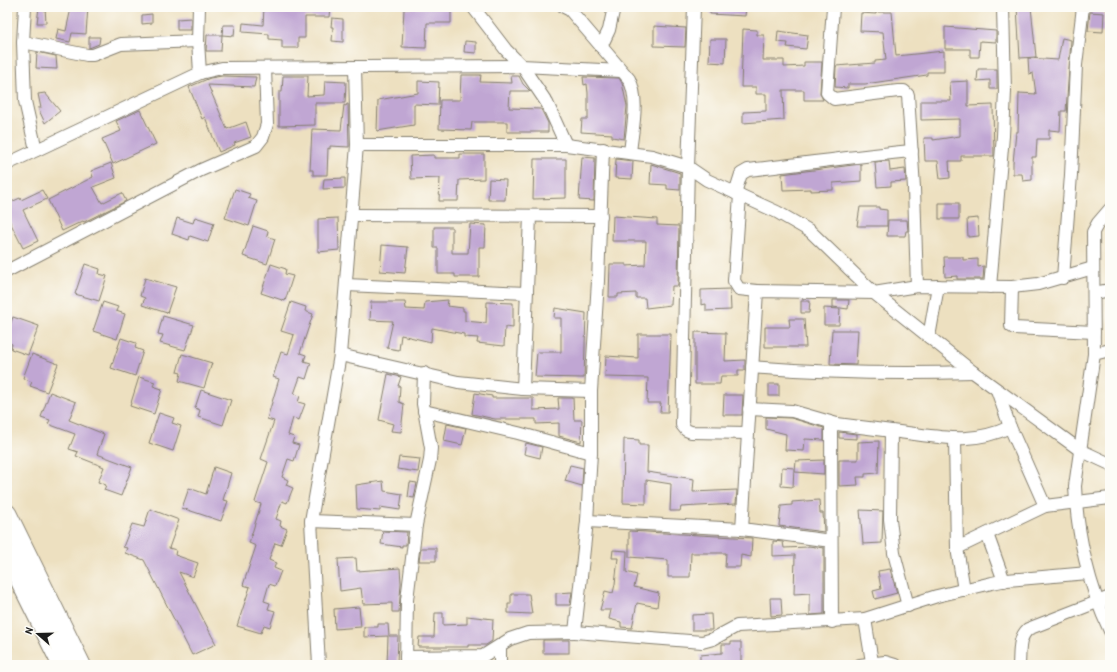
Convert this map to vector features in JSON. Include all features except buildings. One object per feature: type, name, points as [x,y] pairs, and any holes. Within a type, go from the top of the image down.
[{"type":"highway","points":[[7,514],[81,665]]},
{"type":"highway","points":[[7,554],[62,665]]},
{"type":"street","points":[[25,7],[23,42],[25,100],[36,150]]},
{"type":"street","points":[[199,7],[198,41],[200,73]]},
{"type":"street","points":[[474,7],[506,50],[522,66],[547,103],[566,145]]},
{"type":"street","points":[[564,7],[570,10],[629,79],[633,87],[635,101],[630,153]]},
{"type":"street","points":[[601,47],[609,30],[614,7]]},
{"type":"street","points":[[694,7],[688,167],[682,425],[686,430],[691,432],[748,433]]},
{"type":"street","points":[[833,7],[827,94],[829,97],[834,99],[898,91],[908,95],[912,151],[917,286]]},
{"type":"street","points":[[990,287],[1003,136],[1005,91],[1003,7]]},
{"type":"street","points":[[1063,278],[1071,175],[1076,65],[1083,7]]},
{"type":"street","points":[[23,42],[88,55],[121,44],[198,41]]},
{"type":"street","points":[[7,164],[200,73],[222,68],[522,66],[622,71]]},
{"type":"street","points":[[319,665],[311,521],[340,355],[357,145],[356,67]]},
{"type":"street","points":[[7,271],[201,170],[256,146],[263,137],[267,124],[265,68]]},
{"type":"street","points":[[357,145],[566,145],[652,156],[688,167],[707,180],[777,212],[810,231],[874,293],[973,372],[1080,450],[1110,464]]},
{"type":"street","points":[[575,632],[591,453],[591,392],[601,216],[603,149]]},
{"type":"street","points":[[912,151],[848,157],[819,163],[748,170],[741,174],[737,194],[734,281],[739,289],[757,291],[874,293],[917,286],[1012,287],[1038,284],[1063,278],[1093,268]]},
{"type":"street","points":[[1109,213],[1098,223],[1093,232],[1094,354],[1075,486],[1076,502],[1088,573],[1097,601],[1110,632]]},
{"type":"street","points":[[352,215],[601,216]]},
{"type":"street","points":[[523,388],[530,216]]},
{"type":"street","points":[[346,285],[526,293]]},
{"type":"street","points":[[929,337],[938,286]]},
{"type":"street","points":[[1012,287],[1011,326],[1014,328],[1094,332]]},
{"type":"street","points":[[1094,293],[1110,290]]},
{"type":"street","points":[[742,529],[757,291]]},
{"type":"street","points":[[1094,354],[1110,350]]},
{"type":"street","points":[[340,355],[458,382],[591,392]]},
{"type":"street","points":[[752,367],[813,372],[853,373],[973,372]]},
{"type":"street","points":[[424,373],[424,411],[431,448],[430,460],[416,525],[407,600],[406,661],[483,656],[510,639],[528,632],[575,632],[702,642],[713,639],[737,626],[832,622],[864,619],[937,596],[1004,581],[1088,573]]},
{"type":"street","points":[[997,390],[1010,427],[1044,506]]},
{"type":"street","points":[[749,409],[792,411],[837,424],[955,440],[980,438],[1010,427]]},
{"type":"street","points":[[424,411],[518,433],[591,453]]},
{"type":"street","points":[[832,622],[830,430],[831,426],[837,424]]},
{"type":"street","points":[[891,431],[890,519],[894,553],[908,606]]},
{"type":"street","points":[[955,440],[958,548],[964,590]]},
{"type":"street","points":[[958,548],[1044,506],[1110,498]]},
{"type":"street","points":[[311,521],[416,525]]},
{"type":"street","points":[[586,521],[742,529],[831,541]]},
{"type":"street","points":[[987,534],[1004,581]]},
{"type":"street","points":[[1019,665],[1021,641],[1023,634],[1028,629],[1110,597]]},
{"type":"street","points":[[864,619],[872,662]]},
{"type":"street","points":[[500,646],[500,665]]},
{"type":"street","points":[[860,665],[872,662],[886,662],[895,665]]}]
